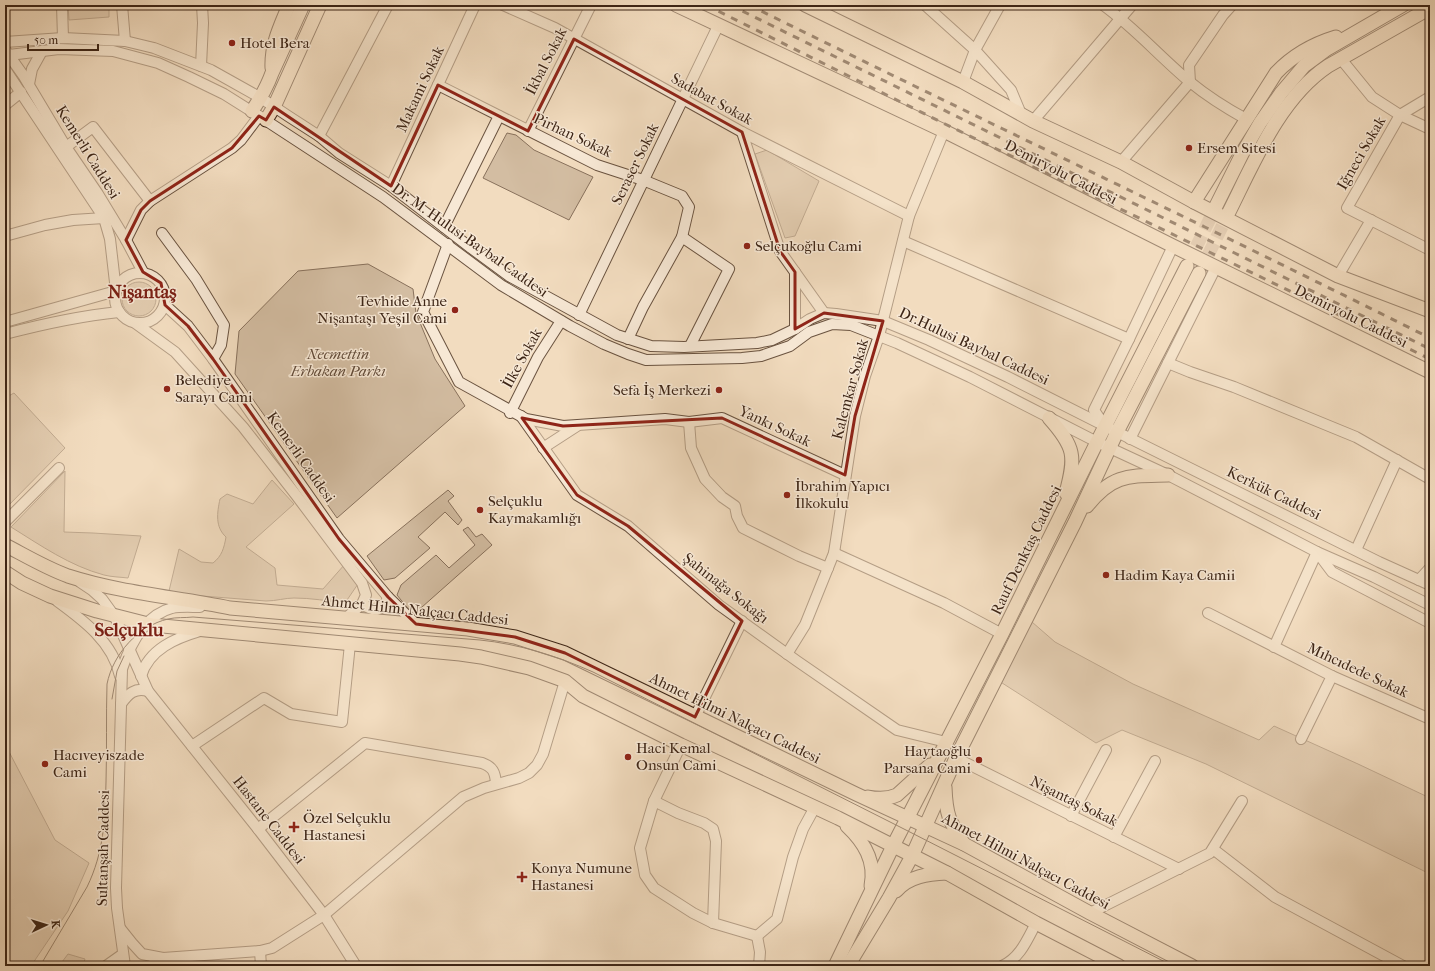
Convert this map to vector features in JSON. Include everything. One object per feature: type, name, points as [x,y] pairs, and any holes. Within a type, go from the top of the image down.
[{"type":"main road","points":[[272,73],[272,55],[275,39],[289,5]]},
{"type":"main road","points":[[259,116],[261,98],[269,84],[272,73],[303,5]]},
{"type":"main road","points":[[259,116],[274,107],[320,5]]},
{"type":"main road","points":[[285,83],[296,74],[330,5]]},
{"type":"main road","name":"Demiryolu Caddesi","points":[[676,5],[944,131],[1173,246],[1430,372]]},
{"type":"main road","name":"Demiryolu Caddesi","points":[[805,5],[963,82],[1033,121],[1121,162],[1194,202],[1338,276],[1430,311]]},
{"type":"main road","points":[[1216,206],[1251,139],[1281,93],[1304,66],[1313,58],[1403,5]]},
{"type":"main road","points":[[1228,212],[1267,139],[1296,96],[1306,84],[1317,74],[1340,59],[1430,8]]},
{"type":"main road","points":[[1194,202],[1276,73],[1290,60],[1308,48],[1357,31]]},
{"type":"main road","name":"Rauf Denktaş Caddesi","points":[[835,966],[892,846],[908,818],[937,758],[1002,634],[1096,442],[1186,266]]},
{"type":"main road","name":"Rauf Denktaş Caddesi","points":[[889,898],[912,856],[956,758],[1075,522],[1109,448],[1199,273]]},
{"type":"main road","points":[[1049,418],[1068,441],[1072,454],[1072,469],[1058,521]]},
{"type":"main road","points":[[1075,522],[1093,499],[1114,481],[1133,476],[1168,475]]},
{"type":"main road","name":"Ahmet Hilmi Nalçacı Caddesi","points":[[5,546],[46,567],[69,576],[140,594],[230,608],[468,629],[515,637],[565,653],[695,717],[925,827],[964,844],[1090,913],[1192,966]]},
{"type":"main road","points":[[5,572],[22,583],[50,596],[116,617],[162,627],[481,657],[529,668],[565,681],[583,696],[681,745],[838,818],[912,856],[947,872],[1036,923],[1119,966]]},
{"type":"main road","points":[[856,794],[875,798],[891,798],[897,795],[937,758]]},
{"type":"main road","points":[[945,783],[949,820],[964,844]]},
{"type":"main road","points":[[838,818],[860,840],[868,854],[872,872],[870,894]]},
{"type":"main road","points":[[848,966],[889,898],[902,885],[915,878],[935,873],[947,872]]},
{"type":"street","points":[[62,5],[63,38]]},
{"type":"street","points":[[122,5],[125,41]]},
{"type":"street","points":[[201,66],[203,23],[202,5]]},
{"type":"street","points":[[319,136],[388,5]]},
{"type":"street","name":"Makami Sokak","points":[[391,186],[475,5]]},
{"type":"street","name":"Sadabat Sokak","points":[[503,5],[555,28],[742,132],[909,216]]},
{"type":"street","name":"İkbal Sokak","points":[[528,131],[591,5]]},
{"type":"street","points":[[925,5],[975,50],[1011,90],[1021,114]]},
{"type":"street","points":[[963,82],[975,50],[1000,5]]},
{"type":"street","points":[[1103,5],[1122,18],[1187,86],[1246,119]]},
{"type":"street","points":[[1033,121],[1132,5]]},
{"type":"street","points":[[1121,162],[1187,86],[1189,66],[1223,15],[1232,5]]},
{"type":"street","name":"Seraser Sokak","points":[[579,316],[718,26]]},
{"type":"street","points":[[5,42],[63,38],[125,41],[154,48],[201,66],[261,98],[274,107]]},
{"type":"street","points":[[7,52],[74,48],[113,51],[158,63],[224,94],[259,116],[241,140],[232,148],[150,201],[141,210],[126,240]]},
{"type":"street","points":[[28,84],[32,69],[42,51]]},
{"type":"street","name":"Kemerli Caddesi","points":[[7,52],[66,147],[98,194],[126,240],[143,272]]},
{"type":"street","points":[[1340,59],[1372,97],[1400,115],[1430,129]]},
{"type":"street","name":"Kemerli Caddesi","points":[[5,69],[104,218],[110,239],[116,291]]},
{"type":"street","name":"Pirhan Sokak","points":[[438,85],[597,165],[643,180],[682,196],[689,207],[682,237],[643,307],[628,339]]},
{"type":"street","points":[[5,105],[21,92]]},
{"type":"street","points":[[1400,115],[1430,98]]},
{"type":"street","name":"Dr. M. Hulusi Baybal Caddesi","points":[[274,107],[319,136],[339,153],[391,186],[509,276],[617,336],[651,346],[757,343],[772,340],[824,313]]},
{"type":"street","name":"Iğneci Sokak","points":[[1400,115],[1347,208],[1430,250]]},
{"type":"street","name":"Dr. M. Hulusi Baybal Caddesi","points":[[259,116],[383,197],[501,285],[561,321],[604,344],[628,354],[646,360],[742,358],[761,356],[790,346],[809,332],[832,324],[851,325]]},
{"type":"street","points":[[444,227],[499,116]]},
{"type":"street","points":[[66,147],[93,127],[150,201]]},
{"type":"street","name":"Kalemkar Sokak","points":[[787,654],[805,625],[834,553],[855,416],[865,376],[879,336],[909,216],[944,131]]},
{"type":"street","points":[[742,132],[780,250],[824,313]]},
{"type":"street","points":[[5,236],[52,224],[104,218]]},
{"type":"street","points":[[1338,276],[1372,220]]},
{"type":"street","points":[[162,233],[196,279],[224,325],[221,345],[213,359]]},
{"type":"street","points":[[682,237],[729,269],[690,346]]},
{"type":"street","points":[[903,241],[1129,339]]},
{"type":"street","points":[[448,244],[423,312],[459,382],[510,412],[521,416]]},
{"type":"street","points":[[1105,426],[1094,410],[1173,246]]},
{"type":"street","points":[[1130,439],[1216,267]]},
{"type":"street","points":[[143,272],[156,278],[162,283],[166,297],[165,304],[162,312],[157,317],[143,323],[135,323],[129,321],[119,312],[115,298],[116,291],[123,279],[129,275],[143,272]]},
{"type":"street","points":[[795,272],[795,329]]},
{"type":"street","points":[[5,322],[116,291]]},
{"type":"street","name":"Kemerli Caddesi","points":[[165,304],[188,326],[213,359],[339,539],[388,597],[416,624]]},
{"type":"street","points":[[5,334],[39,325],[92,315],[119,312]]},
{"type":"street","name":"Dr.Hulusi Baybal Caddesi","points":[[824,313],[883,321],[1008,376],[1105,426]]},
{"type":"street","name":"İlke Sokak","points":[[510,412],[538,357],[561,321]]},
{"type":"street","name":"Kemerli Caddesi","points":[[135,323],[176,352],[243,427],[362,583],[366,595],[362,604]]},
{"type":"street","name":"Dr.Hulusi Baybal Caddesi","points":[[851,325],[970,377],[1109,448]]},
{"type":"street","points":[[1168,363],[1234,387],[1356,437],[1430,479]]},
{"type":"street","name":"Yankı Sokak","points":[[521,416],[526,419],[562,426],[665,419],[689,422],[722,418],[845,476]]},
{"type":"street","name":"Şahinağa Sokağı","points":[[521,416],[577,495],[628,526],[719,605],[897,730],[946,742]]},
{"type":"street","points":[[689,422],[691,448],[705,479],[722,497],[735,506],[742,528],[799,556],[828,568]]},
{"type":"street","points":[[544,448],[578,425]]},
{"type":"street","name":"Kerkük Caddesi","points":[[1105,426],[1379,562],[1430,585]]},
{"type":"street","name":"Kerkük Caddesi","points":[[1109,448],[1168,475],[1317,552],[1374,577],[1430,605]]},
{"type":"street","points":[[1356,550],[1397,460]]},
{"type":"street","points":[[5,522],[58,468]]},
{"type":"street","points":[[1274,647],[1317,552],[1332,572],[1430,622]]},
{"type":"street","points":[[834,553],[944,603],[1002,634]]},
{"type":"street","points":[[1419,580],[1430,568]]},
{"type":"street","name":"Hastane Caddesi","points":[[69,576],[92,590],[116,617],[148,691],[258,829],[324,915],[356,966]]},
{"type":"street","points":[[50,596],[79,617],[107,646],[118,667],[121,682]]},
{"type":"street","points":[[346,619],[362,604],[370,610],[379,610],[386,604],[388,597]]},
{"type":"street","points":[[121,682],[122,669],[130,648],[147,624],[159,613],[173,608],[230,608]]},
{"type":"street","name":"Mıhcıdede Sokak","points":[[1208,613],[1332,676],[1430,719]]},
{"type":"street","points":[[695,717],[742,621]]},
{"type":"street","points":[[141,676],[148,660],[161,648],[183,637],[201,631]]},
{"type":"street","points":[[192,746],[264,698],[291,714],[342,722],[350,644]]},
{"type":"street","points":[[1301,739],[1332,676]]},
{"type":"street","points":[[120,928],[142,954],[163,958],[260,951],[272,948],[324,915],[454,804],[473,792],[519,778],[529,773],[537,765],[543,754],[565,681]]},
{"type":"street","name":"Sultanşah Caddesi","points":[[121,682],[116,888],[117,908],[125,966]]},
{"type":"street","points":[[121,704],[129,693],[133,691],[143,689],[148,691]]},
{"type":"street","points":[[258,829],[365,743],[482,763],[490,766],[495,774],[496,784]]},
{"type":"street","points":[[681,745],[654,802],[640,848],[645,874],[654,888],[693,913],[713,923],[757,936]]},
{"type":"street","points":[[1071,816],[1106,750]]},
{"type":"street","name":"Nişantaş Sokak","points":[[956,758],[1179,869]]},
{"type":"street","points":[[1114,837],[1155,761]]},
{"type":"street","points":[[1090,913],[1210,853],[1242,801]]},
{"type":"street","points":[[654,802],[704,823],[713,829],[716,841],[713,923]]},
{"type":"street","points":[[757,936],[777,919],[793,856],[803,829],[814,807]]},
{"type":"street","points":[[1213,849],[1274,898],[1400,965]]},
{"type":"street","points":[[1002,966],[1019,954],[1036,923]]},
{"type":"street","points":[[757,936],[760,952],[759,966]]},
{"type":"street","points":[[260,951],[261,966]]},
{"type":"street","points":[[110,965],[123,954]]},
{"type":"street","points":[[150,966],[163,958]]},
{"type":"highlighted area","points":[[574,39],[742,132],[780,251],[795,272],[795,329],[824,313],[883,321],[855,416],[845,475],[722,418],[563,426],[522,418],[577,495],[628,526],[742,621],[695,717],[565,653],[515,637],[416,624],[388,597],[339,539],[213,359],[188,326],[165,305],[161,283],[143,272],[126,240],[141,210],[150,201],[232,148],[259,116],[266,120],[274,107],[391,186],[438,85],[528,131]]},
{"type":"green space","points":[[68,5],[109,5],[109,17],[69,20]]},
{"type":"green space","points":[[507,133],[516,135],[534,150],[593,177],[569,220],[483,178]]},
{"type":"green space","points":[[767,150],[819,181],[795,236],[785,238],[755,154]]},
{"type":"green space","name":"Necmettin Erbakan Parkı","points":[[368,264],[413,289],[416,313],[435,359],[465,406],[337,518],[235,374],[239,331],[298,271]]},
{"type":"green space","points":[[139,282],[151,287],[156,299],[151,311],[139,316],[127,311],[122,299],[127,287]]},
{"type":"green space","points":[[14,393],[65,448],[5,509],[5,398]]},
{"type":"green space","points":[[65,471],[64,532],[141,536],[128,578],[104,575],[67,561],[11,527]]},
{"type":"green space","points":[[272,480],[294,504],[246,547],[275,568],[277,585],[323,589],[345,564],[360,581],[345,603],[300,598],[266,601],[177,594],[169,591],[179,549],[201,562],[213,563],[221,555],[226,537],[222,533],[218,524],[220,499],[227,494],[253,504]]},
{"type":"green space","points":[[448,490],[454,496],[448,501],[462,520],[458,525],[445,512],[418,537],[430,548],[395,578],[384,580],[367,556]]},
{"type":"green space","points":[[468,527],[476,537],[482,534],[492,545],[413,615],[397,595],[401,585],[436,555],[449,568],[475,545],[463,530]]},
{"type":"green space","points":[[1032,622],[1055,642],[1133,684],[1259,740],[1274,726],[1430,798],[1430,874],[1206,764],[1122,730],[1096,743],[999,681]]},
{"type":"green space","points":[[5,744],[55,840],[89,863],[68,911],[31,966],[5,966]]},
{"type":"green space","points":[[68,954],[85,959],[83,966],[59,966]]},
{"type":"tunnel","points":[[1188,264],[1216,206]]},
{"type":"tunnel","points":[[1200,272],[1229,212]]},
{"type":"tram line","points":[[40,966],[87,887],[97,861],[105,810],[107,684],[110,673],[115,662],[128,643],[147,628],[168,619],[193,617],[480,640],[509,644],[566,661],[593,672],[1173,966]]},
{"type":"tram line","points":[[112,699],[117,671],[124,656]]},
{"type":"railway","points":[[706,5],[945,124],[1430,359]]},
{"type":"railway","points":[[730,5],[1430,349]]},
{"type":"railway","points":[[749,5],[1430,338]]},
{"type":"place","name":"Hotel Bera","points":[[232,43]]},
{"type":"place","name":"Ersem Sitesi","points":[[1189,148]]},
{"type":"place","name":"Selçukoğlu Cami","points":[[747,246]]},
{"type":"place","name":"Tevhide Anne Nişantaşı Yeşil Cami","points":[[455,310]]},
{"type":"place","name":"Belediye Sarayı Cami","points":[[167,389]]},
{"type":"place","name":"Sefa İş Merkezi","points":[[719,390]]},
{"type":"place","name":"İbrahim Yapıcı İlkokulu","points":[[787,495]]},
{"type":"place","name":"Selçuklu Kaymakamlığı","points":[[480,510]]},
{"type":"place","name":"Hadim Kaya Camii","points":[[1106,575]]},
{"type":"place","name":"Haci Kemal Onsun Cami","points":[[628,757]]},
{"type":"place","name":"Haytaoğlu Parsana Cami","points":[[979,760]]},
{"type":"place","name":"Hacıveyiszade Cami","points":[[45,764]]},
{"type":"place","name":"Özel Selçuklu Hastanesi","points":[[294,827]]},
{"type":"place","name":"Konya Numune Hastanesi","points":[[522,877]]},
{"type":"district","name":"Nişantaş","points":[[142,292]]},
{"type":"district","name":"Selçuklu","points":[[129,630]]}]
